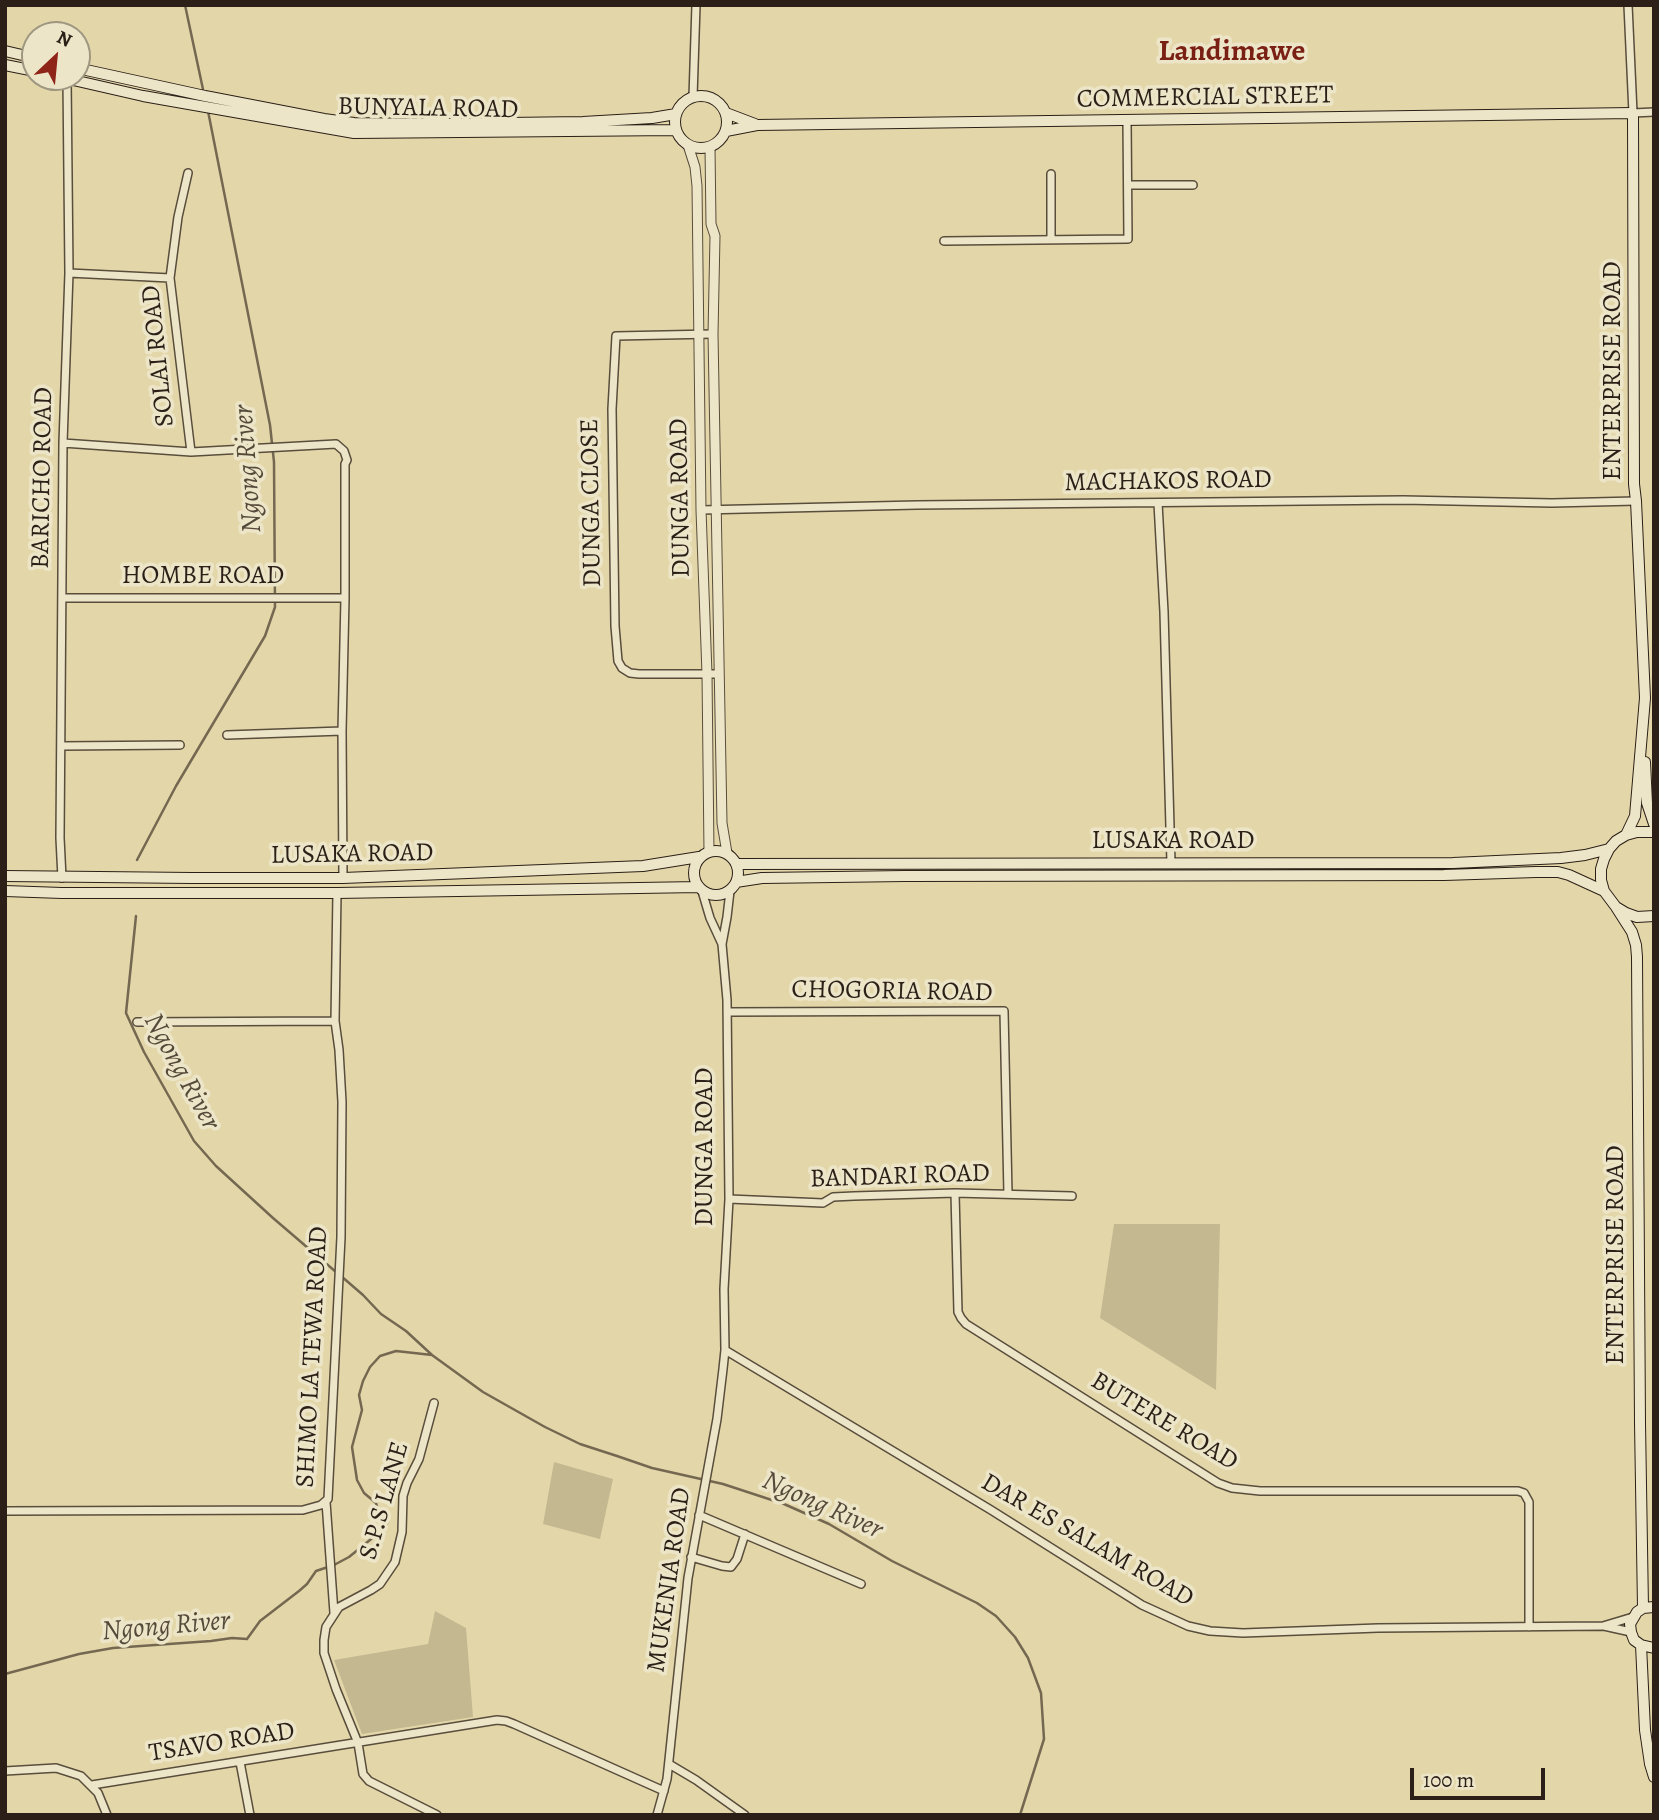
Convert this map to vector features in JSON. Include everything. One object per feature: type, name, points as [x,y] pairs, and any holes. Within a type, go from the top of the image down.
[{"type":"main road","name":"BUNYALA ROAD","points":[[91,71],[205,96],[324,119],[354,122],[583,122],[676,114]]},
{"type":"main road","name":"BUNYALA ROAD","points":[[91,84],[354,133],[676,130]]},
{"type":"main road","points":[[693,97],[713,98],[721,104],[726,113],[728,122],[723,138],[710,147],[699,149],[688,145],[680,139],[676,130],[674,122],[679,107],[693,97]]},
{"type":"main road","name":"COMMERCIAL STREET","points":[[726,113],[757,125]]},
{"type":"main road","name":"COMMERCIAL STREET","points":[[726,131],[757,125],[1633,113]]},
{"type":"main road","name":"ENTERPRISE ROAD","points":[[1626,835],[1635,816],[1646,698],[1634,484],[1633,113]]},
{"type":"main road","name":"ENTERPRISE ROAD","points":[[1642,737],[1647,803],[1654,824]]},
{"type":"main road","points":[[1604,891],[1601,869],[1609,849],[1626,835],[1654,832]]},
{"type":"main road","name":"LUSAKA ROAD","points":[[736,864],[1453,863],[1561,858],[1609,849]]},
{"type":"main road","points":[[719,851],[727,853],[738,871],[733,886],[716,895],[700,889],[693,871],[704,855],[719,851]]},
{"type":"main road","name":"LUSAKA ROAD","points":[[5,876],[343,877],[643,866],[704,855]]},
{"type":"main road","name":"LUSAKA ROAD","points":[[733,886],[762,878],[1558,872],[1579,878],[1604,891]]},
{"type":"main road","name":"LUSAKA ROAD","points":[[5,891],[337,893],[638,887],[700,889]]},
{"type":"main road","name":"ENTERPRISE ROAD","points":[[1604,891],[1632,932],[1637,957],[1639,1412],[1648,1608]]},
{"type":"main road","points":[[1616,907],[1637,917],[1654,916]]},
{"type":"main road","points":[[1648,1608],[1633,1617],[1631,1632],[1634,1640],[1641,1645],[1654,1648]]},
{"type":"main road","points":[[1641,1645],[1645,1730],[1654,1777]]},
{"type":"street","points":[[693,97],[696,5]]},
{"type":"street","name":"ENTERPRISE ROAD","points":[[1628,5],[1633,113]]},
{"type":"street","name":"BARICHO ROAD","points":[[62,878],[63,443],[69,273],[63,91]]},
{"type":"street","name":"COMMERCIAL STREET","points":[[1633,113],[1654,112]]},
{"type":"street","points":[[944,241],[1128,239],[1127,120]]},
{"type":"street","name":"DUNGA ROAD","points":[[688,145],[695,167],[697,186],[701,510],[707,674],[704,855]]},
{"type":"street","name":"DUNGA ROAD","points":[[710,147],[711,224],[715,236],[713,334],[718,674],[722,823],[727,853]]},
{"type":"street","name":"SOLAI ROAD","points":[[188,173],[178,217],[170,278],[191,452]]},
{"type":"street","points":[[1051,174],[1051,240]]},
{"type":"street","points":[[1128,185],[1193,185]]},
{"type":"street","points":[[69,273],[170,278]]},
{"type":"street","name":"DUNGA CLOSE","points":[[713,334],[616,336],[612,409],[614,626],[618,661],[629,673],[718,674]]},
{"type":"street","points":[[63,443],[191,452],[336,444],[344,451],[347,460],[342,731],[343,877]]},
{"type":"street","name":"MACHAKOS ROAD","points":[[701,510],[1403,500],[1552,503],[1636,501]]},
{"type":"street","points":[[1158,503],[1171,863]]},
{"type":"street","name":"HOMBE ROAD","points":[[62,598],[345,598]]},
{"type":"street","points":[[227,735],[342,731]]},
{"type":"street","points":[[61,746],[180,746]]},
{"type":"street","name":"DUNGA ROAD","points":[[724,1350],[729,1199],[727,1012],[722,944],[733,886]]},
{"type":"street","name":"DUNGA ROAD","points":[[700,889],[722,944]]},
{"type":"street","name":"SHIMO LA TEWA ROAD","points":[[5,1511],[303,1510],[326,1502],[330,1496],[341,1237],[342,1102],[335,1021],[337,893]]},
{"type":"street","name":"CHOGORIA ROAD","points":[[727,1012],[1004,1011],[1008,1194]]},
{"type":"street","points":[[137,1022],[335,1021]]},
{"type":"street","name":"BANDARI ROAD","points":[[729,1199],[822,1203],[833,1197],[955,1194],[1072,1196]]},
{"type":"street","name":"BUTERE ROAD","points":[[955,1194],[958,1312],[966,1324],[1218,1483],[1231,1488],[1260,1491],[1524,1493],[1529,1502],[1529,1627]]},
{"type":"street","name":"DAR ES SALAM ROAD","points":[[724,1350],[991,1510],[1142,1605],[1188,1626],[1210,1631],[1243,1633],[1378,1628],[1604,1626],[1633,1617]]},
{"type":"street","name":"MUKENIA ROAD","points":[[657,1815],[669,1765],[691,1557],[717,1419],[724,1350]]},
{"type":"street","name":"S.P.S LANE","points":[[334,1613],[349,1600],[380,1584],[395,1562],[402,1532],[403,1496],[419,1459],[435,1403]]},
{"type":"street","points":[[326,1502],[334,1613],[326,1627],[324,1653],[358,1743],[363,1774],[369,1781],[437,1815]]},
{"type":"street","points":[[699,1515],[861,1584]]},
{"type":"street","points":[[691,1557],[731,1567],[742,1547],[745,1534]]},
{"type":"street","points":[[1604,1626],[1631,1632]]},
{"type":"street","name":"TSAVO ROAD","points":[[92,1785],[497,1720],[506,1721],[664,1791]]},
{"type":"street","points":[[240,1762],[250,1815]]},
{"type":"street","points":[[669,1765],[696,1780],[745,1815]]},
{"type":"street","points":[[5,1771],[56,1768],[82,1776],[92,1785],[107,1815]]},
{"type":"shaded area","points":[[1114,1224],[1220,1224],[1216,1390],[1100,1318]]},
{"type":"shaded area","points":[[554,1462],[613,1479],[600,1539],[543,1524]]},
{"type":"shaded area","points":[[435,1611],[466,1628],[473,1717],[362,1734],[334,1660],[428,1644]]},
{"type":"waterway","name":"Ngong River","points":[[185,5],[204,94]]},
{"type":"waterway","name":"Ngong River","points":[[137,860],[176,786],[265,636],[275,607],[274,462],[270,425],[208,111]]},
{"type":"waterway","name":"Ngong River","points":[[136,916],[126,1013],[144,1052],[194,1141],[216,1166],[336,1272]]},
{"type":"waterway","name":"Ngong River","points":[[341,1276],[381,1314],[406,1331],[432,1355],[483,1392],[545,1427],[580,1444],[652,1468],[723,1484],[784,1504],[829,1524],[892,1561],[977,1603],[996,1616],[1015,1637],[1028,1658],[1041,1693],[1044,1739],[1020,1815]]},
{"type":"waterway","name":"Ngong River","points":[[5,1674],[79,1654],[113,1648],[247,1639],[260,1621],[307,1584],[316,1571],[349,1557],[388,1522],[357,1480],[352,1447],[362,1410],[359,1395],[370,1367],[380,1356],[396,1351],[432,1355]]},
{"type":"district","name":"Landimawe","points":[[1232,53]]}]
